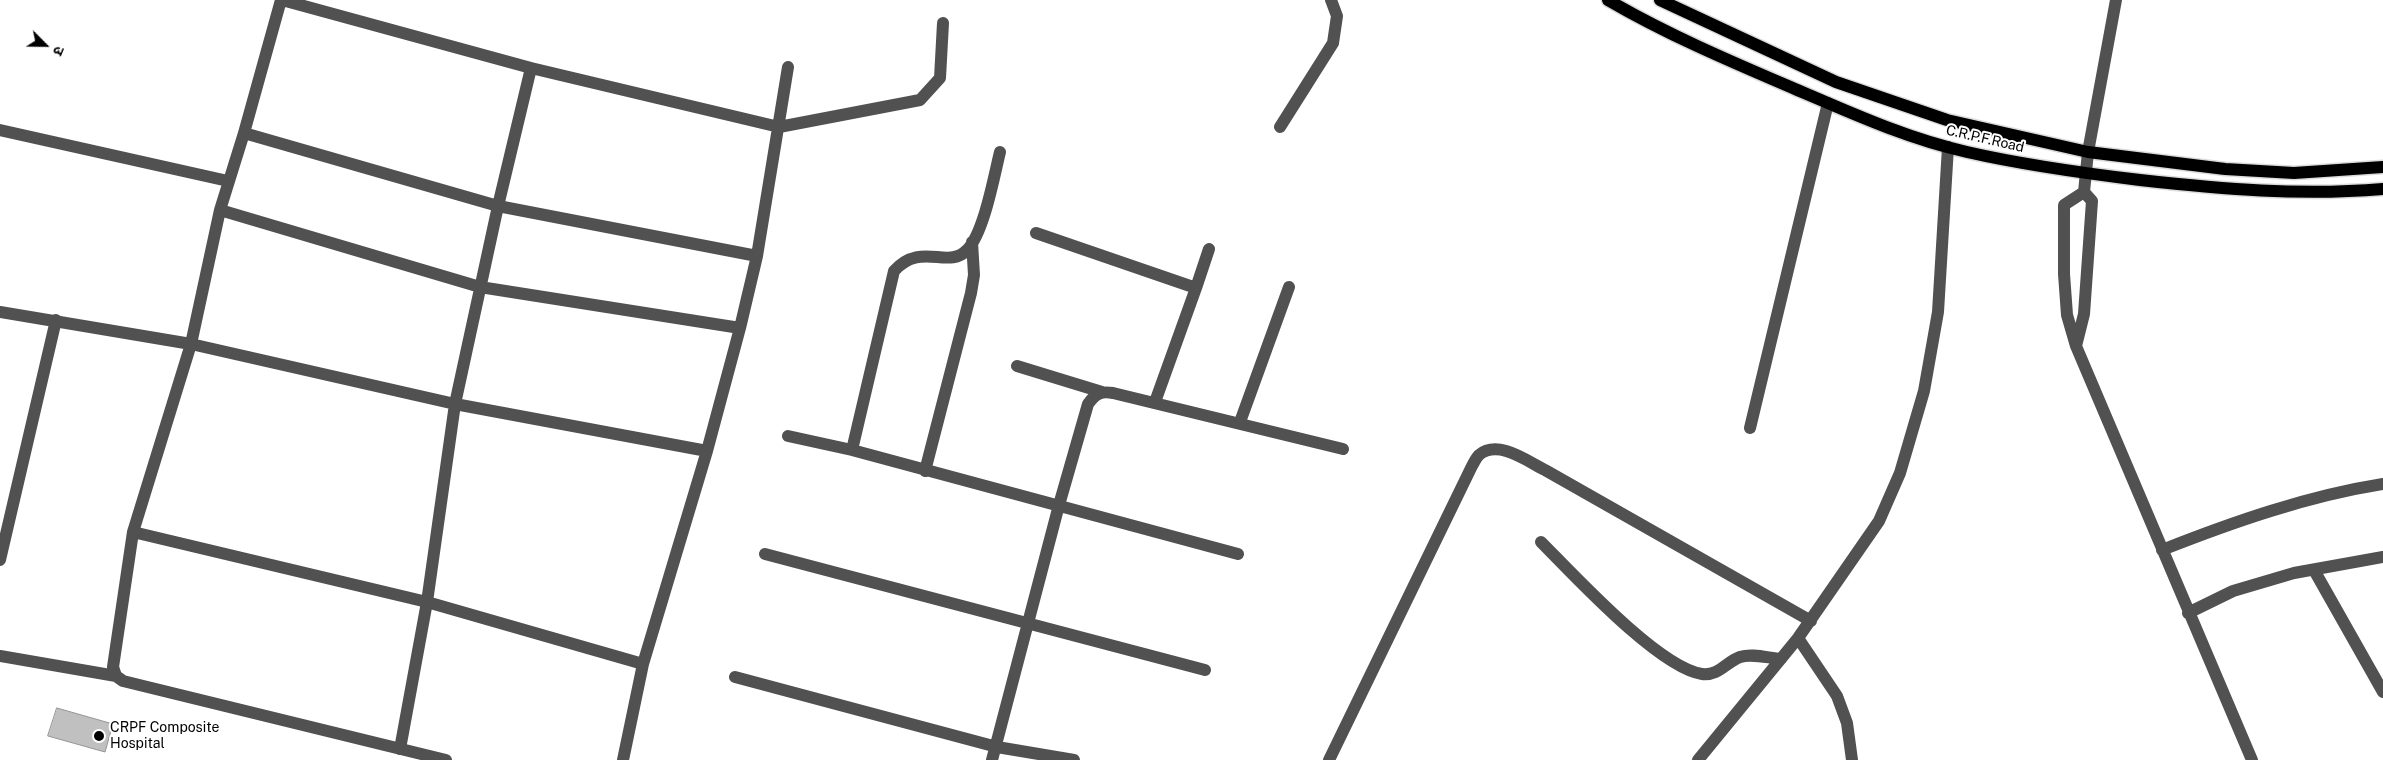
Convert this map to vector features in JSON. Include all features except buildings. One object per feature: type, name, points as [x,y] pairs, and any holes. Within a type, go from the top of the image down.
[{"type":"main road","name":"C.R.P.F.Road","points":[[1608,0],[1700,48],[1828,104],[1890,128],[1948,147],[2056,170],[2261,192],[2338,193],[2383,189]]},
{"type":"main road","name":"C.R.P.F.Road","points":[[1660,0],[1836,82],[1947,120],[2088,152],[2225,169],[2294,173],[2383,167]]},
{"type":"street","points":[[116,676],[113,667],[114,655],[133,532],[191,344],[220,210],[244,133],[281,0],[531,68],[778,126],[920,100],[940,78],[942,23]]},
{"type":"street","points":[[1280,126],[1333,42],[1337,16],[1331,0]]},
{"type":"street","points":[[2076,346],[2084,314],[2092,201],[2084,192],[2088,152],[2116,0]]},
{"type":"street","points":[[623,760],[643,664],[707,451],[740,328],[757,256],[788,67]]},
{"type":"street","points":[[400,749],[427,602],[456,404],[498,206],[531,68]]},
{"type":"street","points":[[1750,428],[1828,104]]},
{"type":"street","points":[[0,130],[228,181]]},
{"type":"street","points":[[244,133],[498,206],[757,256]]},
{"type":"street","points":[[1698,760],[1810,621],[1879,521],[1900,473],[1924,391],[1938,312],[1948,147]]},
{"type":"street","points":[[852,450],[894,271],[902,262],[912,256],[950,258],[960,255],[972,242],[983,216],[1000,152]]},
{"type":"street","points":[[2084,192],[2064,205],[2064,274],[2067,315],[2076,346],[2252,760]]},
{"type":"street","points":[[220,210],[480,287],[740,328]]},
{"type":"street","points":[[1036,233],[1196,288]]},
{"type":"street","points":[[926,471],[971,294],[974,275],[972,242]]},
{"type":"street","points":[[1155,402],[1209,248]]},
{"type":"street","points":[[1240,422],[1290,287]]},
{"type":"street","points":[[0,312],[191,344],[456,404],[707,451]]},
{"type":"street","points":[[0,560],[56,320]]},
{"type":"street","points":[[1017,366],[1102,392],[1155,402],[1343,448]]},
{"type":"street","points":[[992,760],[1027,623],[1088,404],[1093,397],[1102,392]]},
{"type":"street","points":[[788,436],[852,450],[1238,554]]},
{"type":"street","points":[[1329,760],[1471,468],[1479,455],[1490,450],[1499,449],[1511,453],[1545,470],[1810,621]]},
{"type":"street","points":[[2162,550],[2233,522],[2359,488],[2383,484]]},
{"type":"street","points":[[133,532],[427,602],[643,664]]},
{"type":"street","points":[[1541,542],[1617,618],[1672,660],[1689,669],[1702,674],[1712,674],[1740,657],[1753,656],[1781,659]]},
{"type":"street","points":[[765,554],[1205,670]]},
{"type":"street","points":[[2188,613],[2232,591],[2314,570],[2383,557]]},
{"type":"street","points":[[2314,570],[2383,692]]},
{"type":"street","points":[[1798,638],[1836,696],[1847,723],[1852,760]]},
{"type":"street","points":[[0,656],[116,676],[123,681],[446,760]]},
{"type":"street","points":[[735,677],[997,746],[1074,760]]},
{"type":"place","name":"CRPF Composite Hospital","points":[[99,736]]}]
